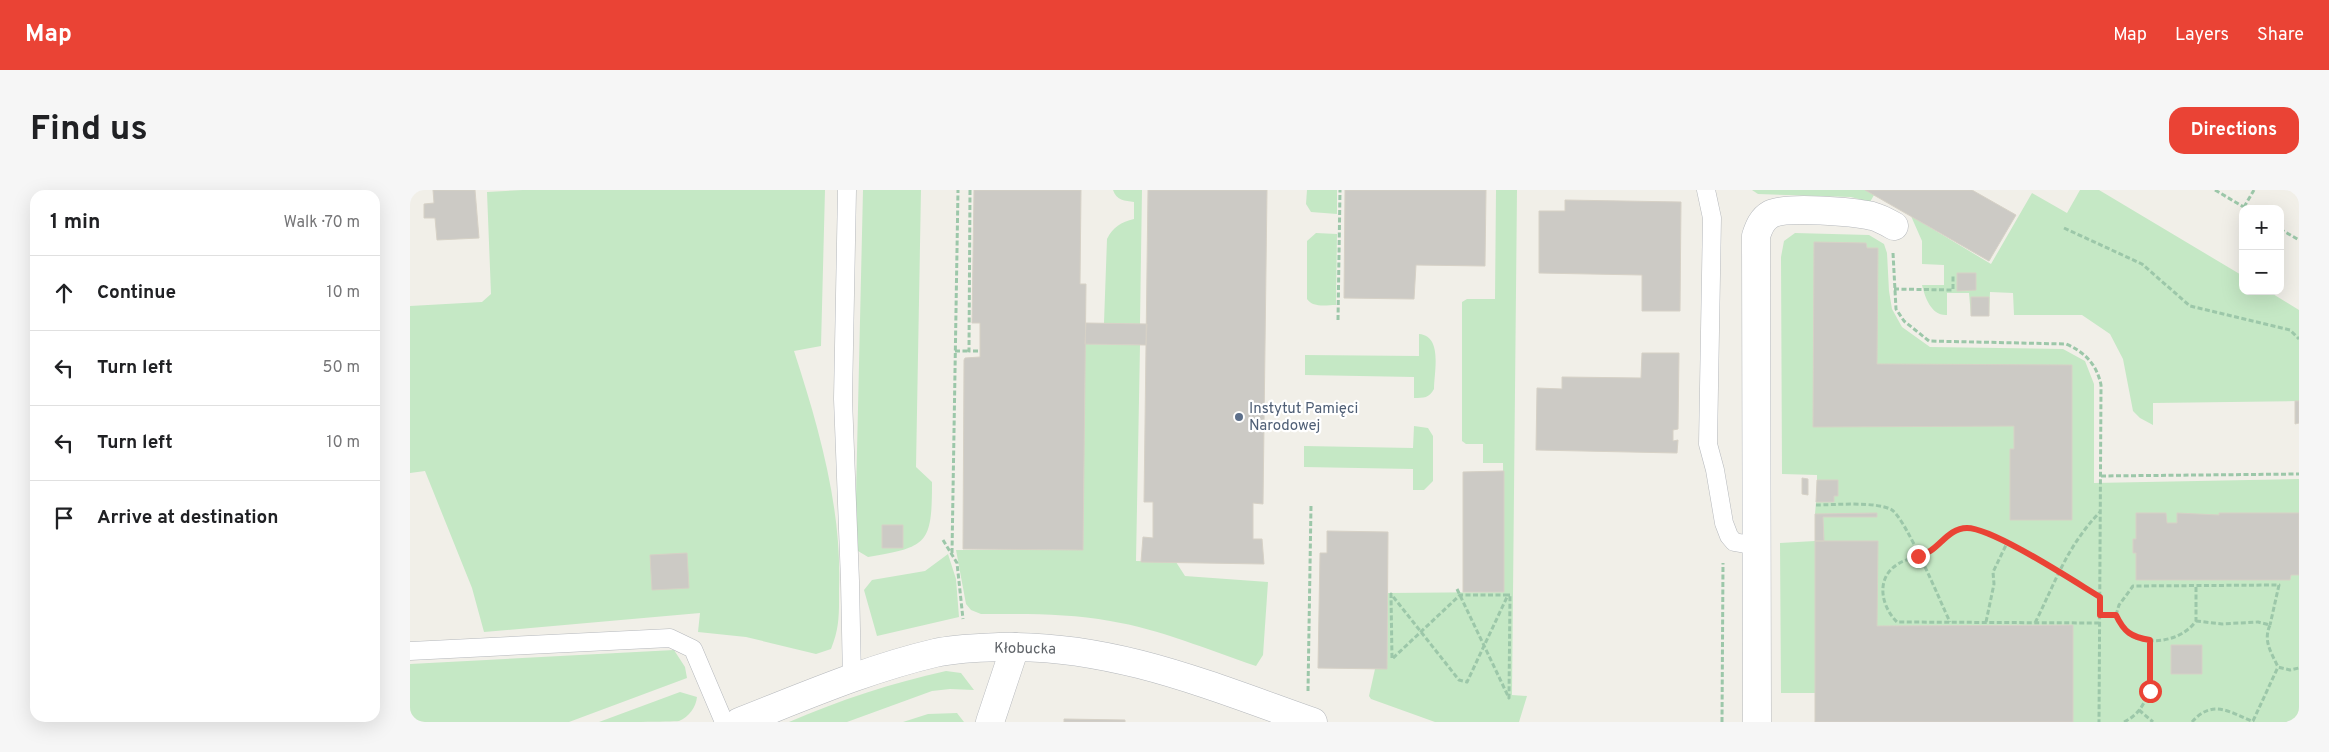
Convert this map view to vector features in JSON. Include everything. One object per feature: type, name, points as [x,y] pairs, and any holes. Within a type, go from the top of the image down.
[{"type":"street","points":[[1757,722],[1756,236],[1760,224],[1771,214],[1780,211],[1856,213],[1875,217],[1893,236]]},
{"type":"street","name":"Kłobucka","points":[[738,722],[852,679],[936,653],[969,648],[1015,647],[1066,649],[1109,656],[1173,673],[1313,722]]},
{"type":"street","points":[[990,722],[1015,647]]},
{"type":"lane","points":[[847,190],[843,399],[852,679]]},
{"type":"lane","points":[[1706,190],[1712,218],[1708,444],[1715,470],[1724,523],[1729,536],[1734,542],[1757,546]]},
{"type":"lane","points":[[410,651],[670,638],[693,649],[724,722]]},
{"type":"path","points":[[952,553],[958,190]]},
{"type":"path","points":[[969,351],[970,190]]},
{"type":"path","points":[[1338,320],[1340,190]]},
{"type":"path","points":[[2215,190],[2240,205]]},
{"type":"path","points":[[2246,205],[2254,190]]},
{"type":"path","points":[[2064,228],[2142,264],[2190,306],[2290,330],[2299,339]]},
{"type":"path","points":[[2284,231],[2299,240]]},
{"type":"path","points":[[1893,236],[1896,310],[1904,321],[1929,341],[2066,344],[2077,349],[2090,359],[2098,371],[2101,385],[2099,722]]},
{"type":"path","points":[[1894,289],[1953,290],[1955,281],[1953,274]]},
{"type":"path","points":[[955,351],[980,351]]},
{"type":"path","points":[[2101,476],[2299,474]]},
{"type":"path","points":[[1308,691],[1311,504]]},
{"type":"path","points":[[1816,505],[1879,506],[1892,510],[1904,525],[1950,622]]},
{"type":"path","points":[[2035,623],[2072,546],[2100,512]]},
{"type":"path","points":[[1722,722],[1724,523]]},
{"type":"path","points":[[2100,597],[2007,543],[1979,530],[1967,528],[1956,530],[1927,554],[1899,563],[1884,577],[1883,594],[1890,615],[1897,622],[2100,623]]},
{"type":"path","points":[[942,540],[957,563],[964,622]]},
{"type":"path","points":[[1986,622],[1994,584],[1993,572],[2007,543]]},
{"type":"path","points":[[2196,585],[2196,621]]},
{"type":"path","points":[[2270,625],[2258,622],[2222,624],[2196,621],[2180,635],[2166,640],[2150,640],[2134,637],[2121,626],[2116,615],[2119,605],[2133,586],[2279,585],[2266,643],[2278,667],[2290,670],[2299,668]]},
{"type":"path","points":[[1457,589],[1509,698],[1510,595],[1508,595]]},
{"type":"path","points":[[1508,595],[1460,595],[1421,631],[1392,659],[1391,594],[1415,623],[1421,631],[1459,680],[1467,682],[1508,595]]},
{"type":"path","points":[[2100,615],[2116,615]]},
{"type":"path","points":[[2124,722],[2132,718],[2145,703],[2150,691],[2150,640]]},
{"type":"path","points":[[2192,722],[2198,716],[2218,708],[2235,712],[2243,720],[2253,722],[2278,667]]},
{"type":"path","points":[[2139,710],[2153,722]]},
{"type":"green space","points":[[523,190],[825,190],[821,346],[794,351],[820,439],[833,498],[837,528],[839,612],[836,634],[831,649],[816,654],[746,637],[698,632],[700,613],[484,632],[472,588],[425,471],[410,473],[410,306],[482,302],[491,294],[487,192]]},
{"type":"green space","points":[[863,190],[921,190],[916,467],[932,482],[932,503],[928,530],[922,539],[915,545],[903,550],[868,557],[858,551],[855,539]]},
{"type":"green space","points":[[1113,190],[1142,190],[1140,324],[1104,323],[1107,239],[1118,226],[1134,219],[1134,202],[1119,198]]},
{"type":"green space","points":[[1307,190],[1337,190],[1337,214],[1311,212],[1306,204]]},
{"type":"green space","points":[[1496,190],[1517,190],[1512,695],[1527,696],[1519,722],[1435,722],[1371,699],[1369,696],[1375,669],[1387,669],[1388,593],[1504,592],[1503,463],[1483,463],[1483,444],[1466,444],[1462,441],[1462,302],[1467,299],[1495,299]]},
{"type":"green space","points":[[1752,190],[1865,190],[1874,195],[1870,202],[1851,197],[1758,194]]},
{"type":"green space","points":[[2080,190],[2099,190],[2239,274],[2239,295],[2275,295],[2299,310],[2299,401],[2153,403],[2153,425],[2140,418],[2133,411],[2123,359],[2110,334],[2082,315],[2014,315],[2013,293],[1990,292],[1989,316],[1989,297],[1971,297],[1971,316],[1969,293],[1947,293],[1947,315],[1937,312],[1930,305],[1922,285],[1944,285],[1944,265],[1922,264],[1922,241],[1911,216],[1991,264],[2032,193],[2067,213]]},
{"type":"green space","points":[[1316,233],[1337,234],[1336,305],[1316,305],[1307,299],[1307,241]]},
{"type":"green space","points":[[1795,233],[1869,235],[1884,244],[1887,253],[1892,309],[1902,327],[1930,347],[2063,349],[2085,361],[2094,384],[2094,483],[2299,479],[2299,722],[2073,722],[2073,625],[1877,626],[1877,542],[1824,541],[1823,517],[1877,517],[1877,513],[1815,514],[1816,502],[1834,501],[1834,496],[1838,496],[1838,480],[1817,480],[1817,475],[1782,474],[1781,257],[1784,241]]},
{"type":"green space","points":[[1419,334],[1427,336],[1431,341],[1436,356],[1434,389],[1426,397],[1414,398],[1414,377],[1305,375],[1305,355],[1419,356]]},
{"type":"green space","points":[[1085,344],[1140,345],[1136,561],[1176,562],[1185,576],[1268,582],[1263,655],[1256,666],[1166,635],[1129,625],[1094,618],[1062,615],[981,614],[971,610],[966,604],[956,550],[1083,550]]},
{"type":"green space","points":[[1414,426],[1428,428],[1433,436],[1433,481],[1424,490],[1413,490],[1413,469],[1304,467],[1304,446],[1413,448]]},
{"type":"green space","points":[[1815,541],[1815,693],[1781,693],[1780,543]]},
{"type":"green space","points":[[948,554],[956,579],[959,617],[877,636],[864,590],[872,580],[925,571]]},
{"type":"green space","points":[[674,650],[685,667],[687,678],[569,722],[410,722],[410,664]]},
{"type":"green space","points":[[946,671],[961,673],[974,690],[950,689],[932,691],[847,722],[789,722],[827,706],[866,693]]},
{"type":"green space","points":[[680,692],[697,697],[691,711],[679,721],[599,722]]},
{"type":"green space","points":[[957,713],[964,722],[903,722],[928,714]]},
{"type":"building","points":[[433,190],[475,190],[479,238],[437,240],[435,218],[424,218],[424,204],[434,203]]},
{"type":"building","points":[[974,190],[1081,190],[1080,284],[1086,284],[1083,550],[963,549],[964,360],[965,358],[980,357],[980,323],[972,323]]},
{"type":"building","points":[[1148,190],[1267,190],[1263,504],[1253,503],[1253,539],[1262,539],[1264,564],[1141,562],[1143,537],[1153,538],[1153,502],[1144,502]]},
{"type":"building","points":[[1345,190],[1486,190],[1485,266],[1416,265],[1414,299],[1344,298]]},
{"type":"building","points":[[1865,190],[1972,190],[2016,215],[1989,261]]},
{"type":"building","points":[[1565,200],[1681,202],[1680,311],[1642,311],[1642,275],[1539,273],[1539,211],[1565,211]]},
{"type":"building","points":[[1814,242],[1866,243],[1867,248],[1878,248],[1877,364],[2072,365],[2072,520],[2010,520],[2010,449],[2014,449],[2014,426],[1813,427]]},
{"type":"building","points":[[1957,273],[1976,273],[1976,290],[1957,291]]},
{"type":"building","points":[[1971,297],[1989,297],[1989,316],[1971,316]]},
{"type":"building","points":[[1086,323],[1147,324],[1146,345],[1085,344]]},
{"type":"building","points":[[1642,353],[1679,353],[1678,429],[1673,430],[1673,441],[1678,440],[1677,453],[1536,450],[1537,388],[1562,389],[1562,377],[1641,378]]},
{"type":"building","points":[[2295,401],[2299,401],[2299,423],[2295,424]]},
{"type":"building","points":[[1504,471],[1504,592],[1463,592],[1463,472]]},
{"type":"building","points":[[1802,478],[1808,479],[1808,495],[1802,494]]},
{"type":"building","points":[[1817,480],[1838,480],[1838,496],[1834,496],[1834,502],[1816,502]]},
{"type":"building","points":[[1877,513],[1877,517],[1823,517],[1824,541],[1815,541],[1815,514]]},
{"type":"building","points":[[2136,513],[2166,513],[2167,523],[2177,523],[2177,513],[2219,515],[2219,513],[2299,513],[2299,575],[2291,575],[2290,580],[2136,580],[2136,553],[2133,553],[2133,539],[2136,539]]},
{"type":"building","points":[[882,525],[903,525],[903,548],[882,548]]},
{"type":"building","points":[[1327,531],[1388,532],[1387,669],[1318,668],[1320,553],[1327,553]]},
{"type":"building","points":[[1815,541],[1878,541],[1877,626],[2073,625],[2073,722],[1815,722]]},
{"type":"building","points":[[687,553],[689,588],[652,590],[650,555]]},
{"type":"building","points":[[2171,645],[2202,645],[2202,674],[2171,674]]},
{"type":"building","points":[[1064,719],[1125,720],[1125,722],[1064,722]]},
{"type":"place","name":"Instytut Pamięci Narodowej","points":[[1239,417]]},
{"type":"route","points":[[1918,556],[1927,554],[1945,537],[1956,530],[1967,528],[1979,530],[2002,540],[2052,568],[2100,597],[2100,615],[2116,615],[2121,626],[2134,637],[2150,640],[2150,691]]}]
